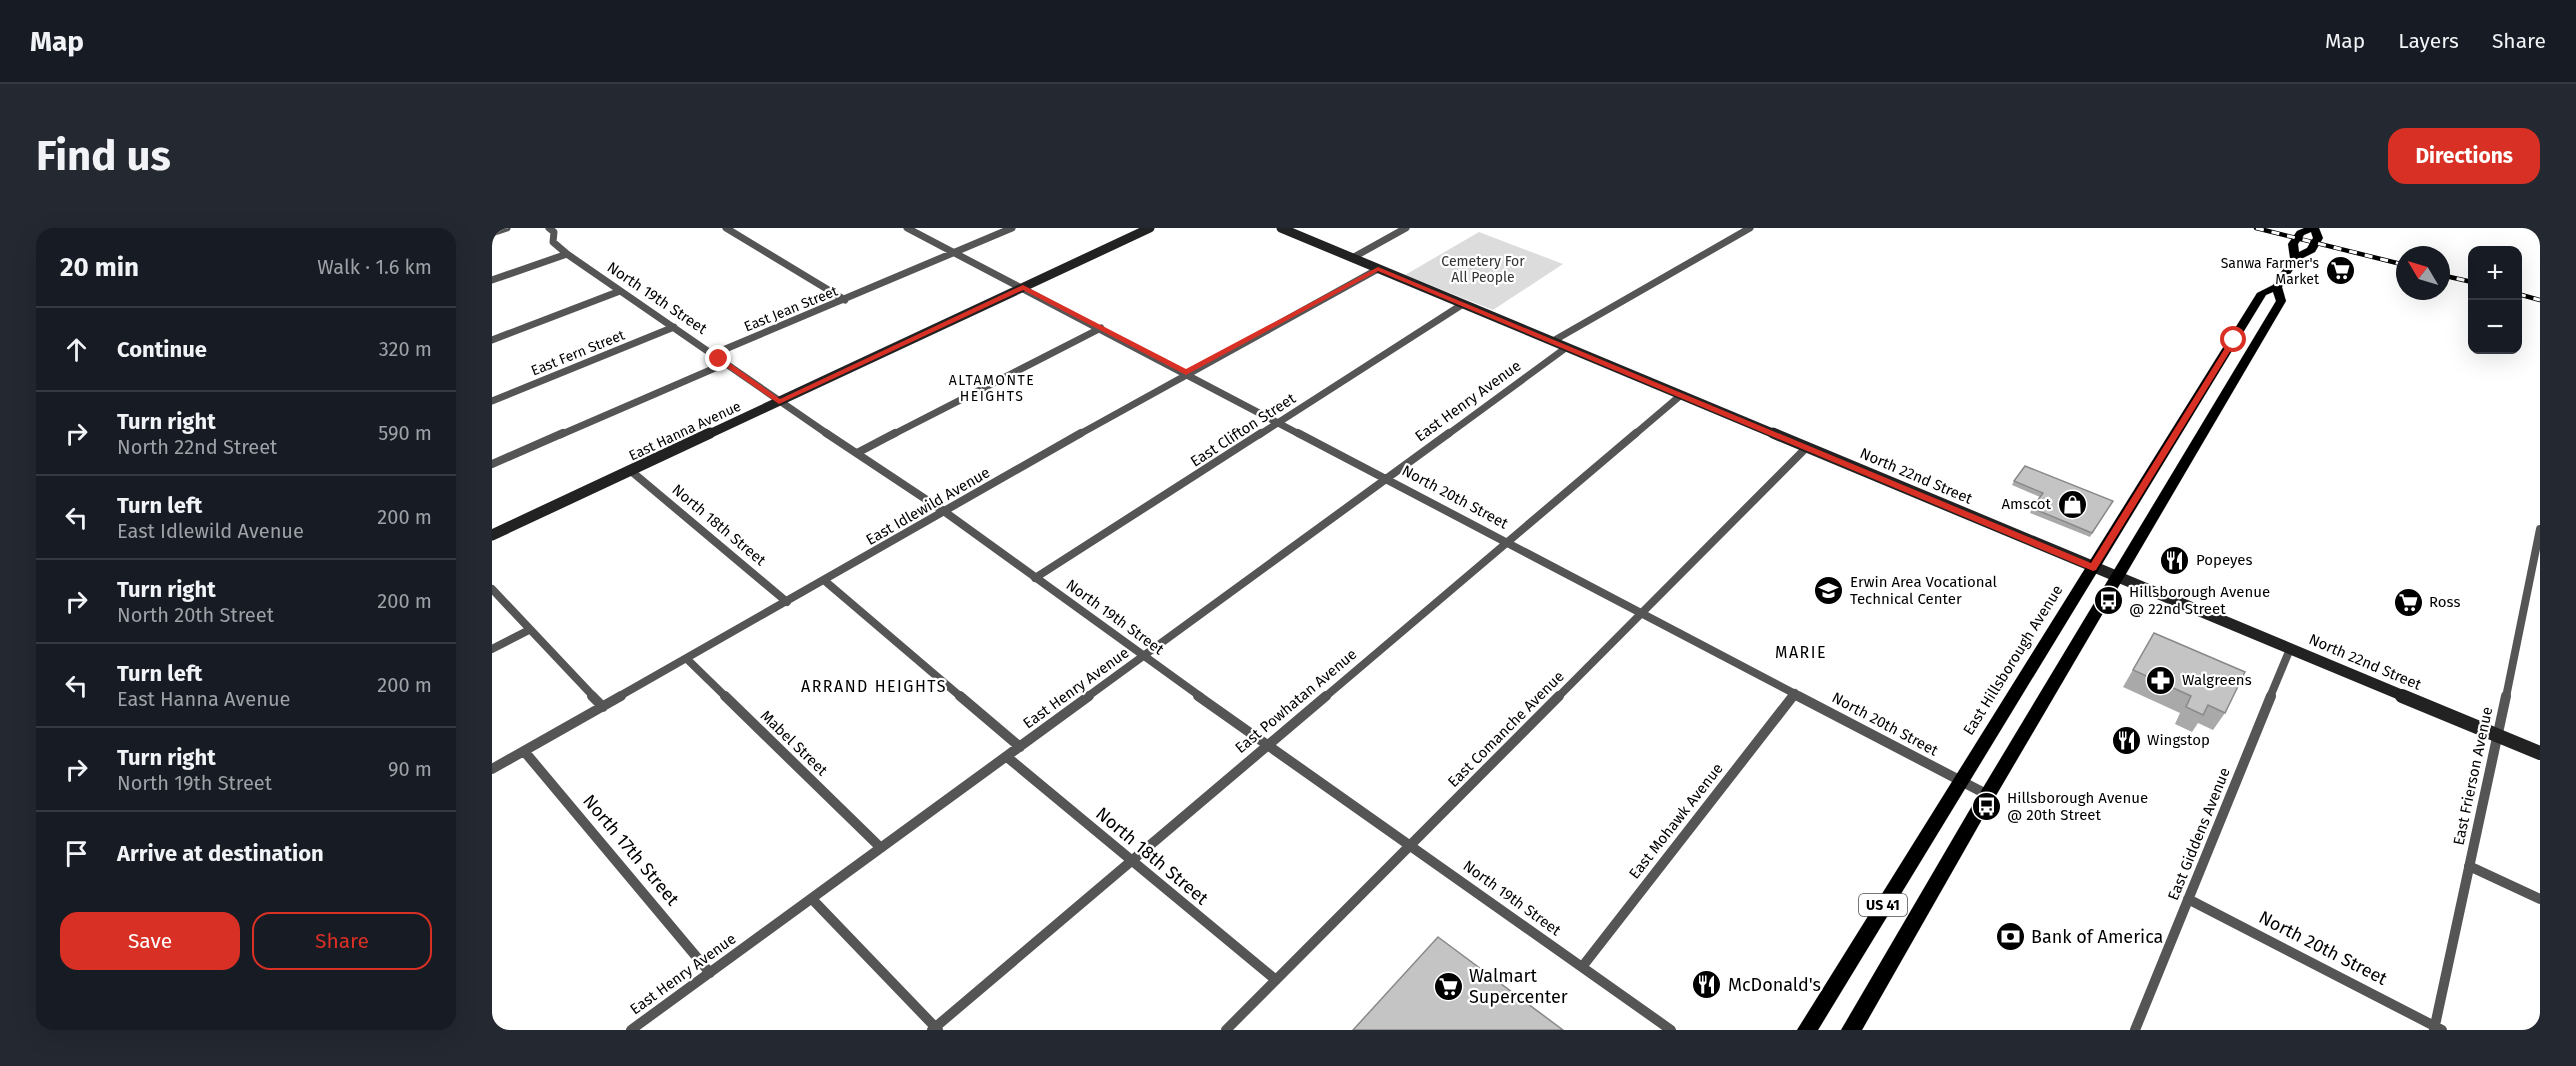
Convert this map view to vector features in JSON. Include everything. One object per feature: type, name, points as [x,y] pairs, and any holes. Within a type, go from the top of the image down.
[{"type":"main road","name":"East Hillsborough Avenue","points":[[1807,1030],[2262,293],[2277,287],[2295,258],[2311,250],[2318,238],[2313,228],[2300,233],[2293,244],[2295,258]]},
{"type":"main road","name":"East Hillsborough Avenue","points":[[1851,1030],[2281,301],[2277,287]]},
{"type":"street","points":[[492,233],[507,228]]},
{"type":"street","points":[[551,230],[566,228]]},
{"type":"street","points":[[726,228],[845,300]]},
{"type":"street","name":"North 20th Street","points":[[907,228],[1186,372],[1988,795]]},
{"type":"street","name":"East Jean Street","points":[[492,464],[715,368],[718,366],[720,352],[723,350],[1012,228]]},
{"type":"street","name":"East Hanna Avenue","points":[[492,535],[1150,228]]},
{"type":"street","name":"North 22nd Street","points":[[1281,228],[2540,753]]},
{"type":"street","points":[[1352,258],[1406,228]]},
{"type":"street","points":[[1553,341],[1750,228]]},
{"type":"street","name":"North 19th Street","points":[[551,230],[553,242],[567,254],[779,402],[945,512],[1144,657],[1671,1030]]},
{"type":"street","points":[[492,280],[567,254]]},
{"type":"street","name":"East Idlewild Avenue","points":[[492,769],[945,512],[1186,372],[1378,269]]},
{"type":"street","points":[[492,340],[620,291]]},
{"type":"street","name":"East Clifton Street","points":[[1035,578],[1463,304]]},
{"type":"street","name":"East Fern Street","points":[[492,401],[674,327]]},
{"type":"street","points":[[857,453],[1101,328]]},
{"type":"street","name":"East Henry Avenue","points":[[631,1030],[1567,347]]},
{"type":"street","name":"East Powhatan Avenue","points":[[935,1029],[1506,541],[1681,395]]},
{"type":"street","name":"East Comanche Avenue","points":[[1226,1030],[1806,448]]},
{"type":"street","name":"North 18th Street","points":[[631,471],[787,602]]},
{"type":"street","name":"East Frierson Avenue","points":[[2437,1029],[2540,529]]},
{"type":"street","points":[[825,580],[1020,747]]},
{"type":"street","points":[[492,589],[603,707]]},
{"type":"street","points":[[492,649],[529,630]]},
{"type":"street","name":"East Giddens Avenue","points":[[2135,1030],[2290,649]]},
{"type":"street","name":"Mabel Street","points":[[687,659],[881,848]]},
{"type":"street","name":"East Mohawk Avenue","points":[[1582,967],[1795,693]]},
{"type":"street","name":"North 17th Street","points":[[524,751],[710,973]]},
{"type":"street","name":"North 18th Street","points":[[1007,757],[1276,980]]},
{"type":"street","points":[[2469,866],[2540,898]]},
{"type":"street","points":[[812,899],[935,1029]]},
{"type":"street","name":"North 20th Street","points":[[2188,899],[2437,1029]]},
{"type":"green space","name":"Cemetery For All People","points":[[1479,232],[1563,264],[1493,310],[1405,275]]},
{"type":"building","name":"Amscot","points":[[2025,466],[2113,501],[2092,533],[2032,508],[2043,493],[2014,481]]},
{"type":"building","points":[[2154,633],[2245,672],[2225,713],[2208,705],[2203,715],[2186,707],[2191,696],[2133,670]]},
{"type":"building","name":"Walmart Supercenter","points":[[1438,937],[1563,1030],[1353,1030]]},
{"type":"railway","points":[[2256,228],[2396,263]]},
{"type":"railway","points":[[2450,277],[2468,281]]},
{"type":"railway","points":[[2522,295],[2540,300]]},
{"type":"place","name":"Sanwa Farmer's Market","points":[[2340,271]]},
{"type":"place","name":"Amscot","points":[[2072,504]]},
{"type":"place","name":"Popeyes","points":[[2175,560]]},
{"type":"place","name":"Erwin Area Vocational Technical Center","points":[[1829,591]]},
{"type":"place","name":"Hillsborough Avenue @ 22nd Street","points":[[2108,601]]},
{"type":"place","name":"Ross","points":[[2408,602]]},
{"type":"place","name":"Walgreens","points":[[2161,680]]},
{"type":"place","name":"Wingstop","points":[[2126,740]]},
{"type":"place","name":"Hillsborough Avenue @ 20th Street","points":[[1986,807]]},
{"type":"place","name":"Bank of America","points":[[2010,937]]},
{"type":"place","name":"McDonald's","points":[[1707,985]]},
{"type":"place","name":"Walmart Supercenter","points":[[1448,986]]},
{"type":"district","name":"ALTAMONTE HEIGHTS","points":[[992,388]]},
{"type":"district","name":"MARIE","points":[[1801,652]]},
{"type":"district","name":"ARRAND HEIGHTS","points":[[874,686]]},
{"type":"route","points":[[719,359],[779,402],[1023,287],[1186,372],[1378,269],[2093,568],[2234,340]]}]
